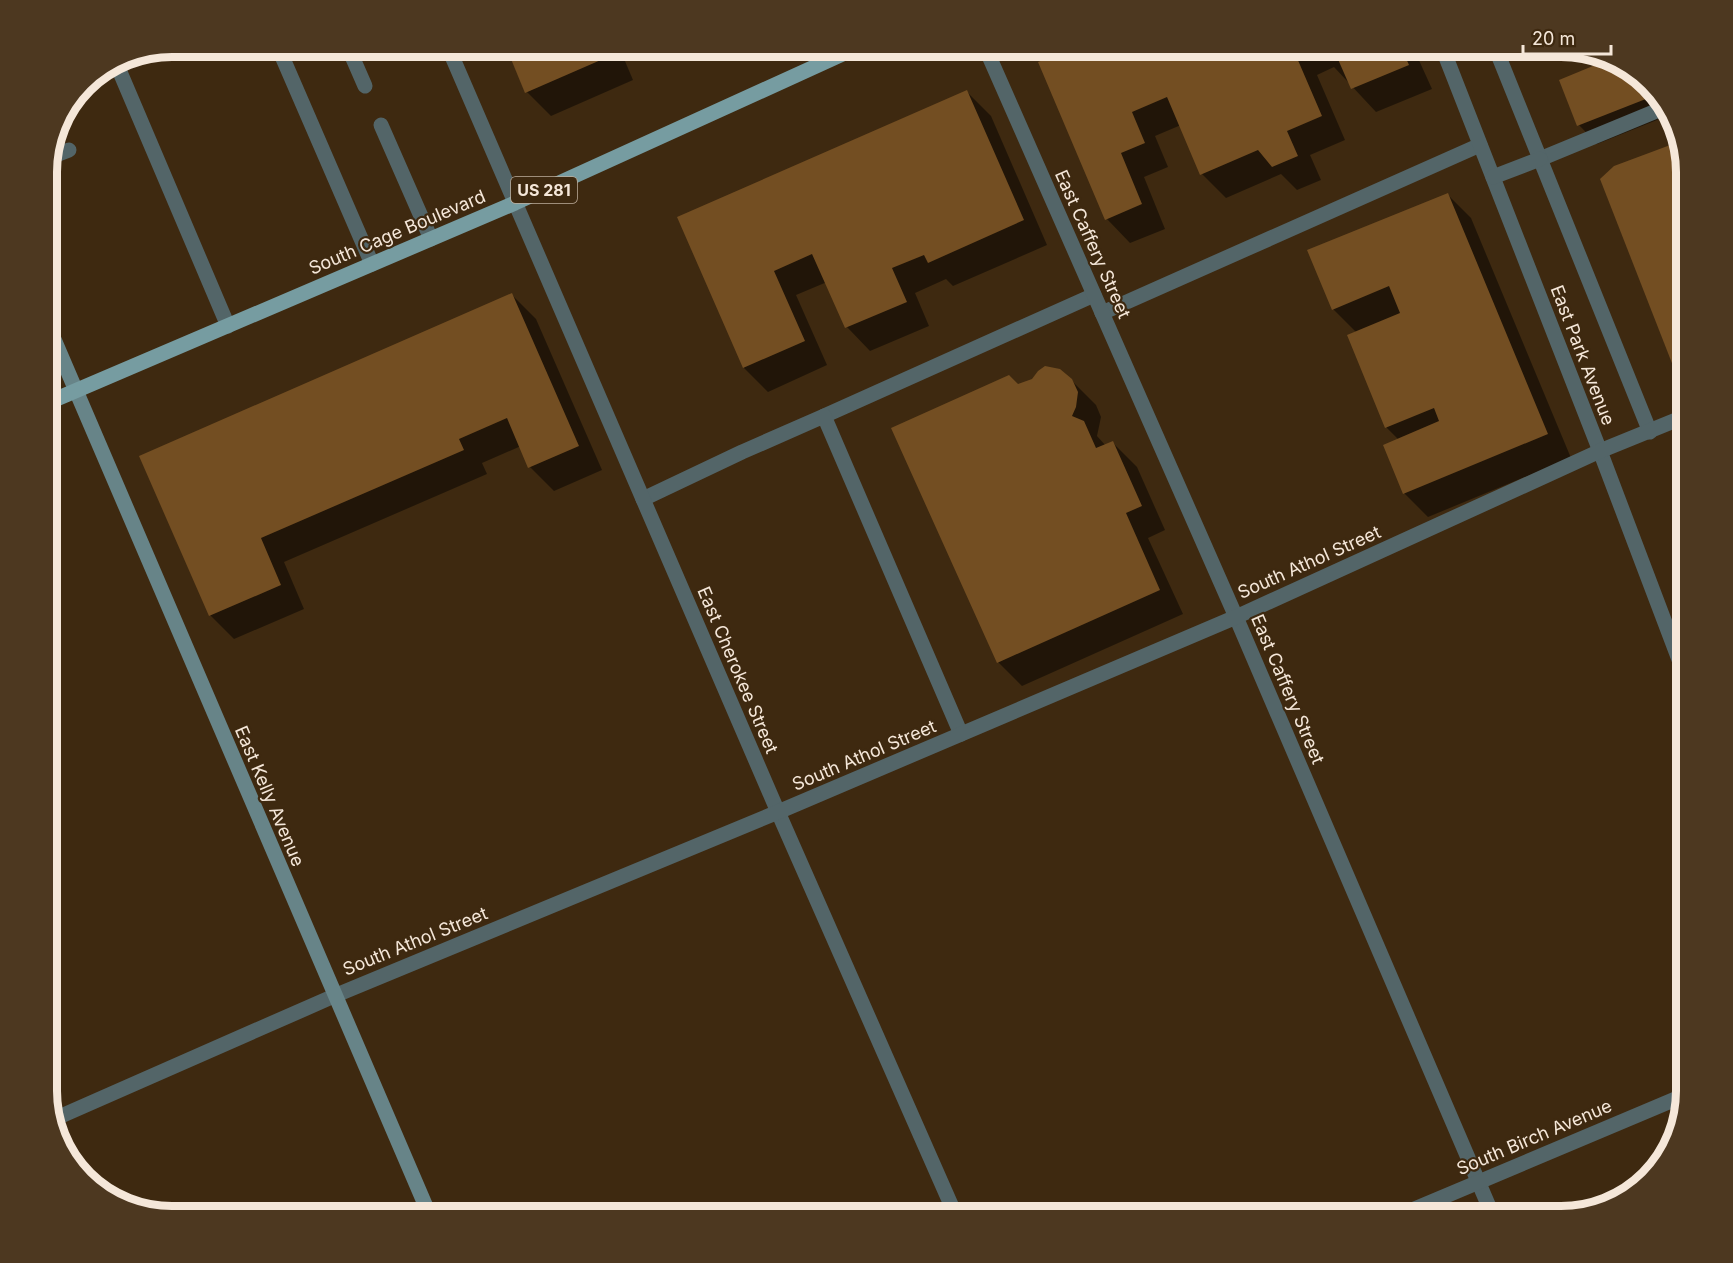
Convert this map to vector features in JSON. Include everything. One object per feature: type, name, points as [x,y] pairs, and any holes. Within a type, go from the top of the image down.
[{"type":"main road","name":"South Cage Boulevard","points":[[57,399],[515,203],[834,57]]},
{"type":"street","points":[[283,57],[372,264]]},
{"type":"street","points":[[353,57],[365,86]]},
{"type":"street","name":"East Cherokee Street","points":[[453,57],[778,812],[952,1206]]},
{"type":"street","name":"East Caffery Street","points":[[990,57],[1236,617],[1489,1206]]},
{"type":"street","name":"East Park Avenue","points":[[1446,57],[1676,652]]},
{"type":"street","name":"East Park Avenue","points":[[1499,57],[1650,432]]},
{"type":"street","points":[[119,70],[228,326]]},
{"type":"street","points":[[1493,177],[1658,110]]},
{"type":"street","points":[[381,124],[431,239]]},
{"type":"street","points":[[1102,313],[1480,145]]},
{"type":"street","points":[[59,154],[69,150]]},
{"type":"street","points":[[643,499],[742,452],[1095,295]]},
{"type":"street","name":"East Kelly Avenue","points":[[57,346],[426,1206]]},
{"type":"street","points":[[824,416],[961,734]]},
{"type":"street","name":"South Athol Street","points":[[60,1116],[334,996],[778,812],[1236,617],[1600,451],[1676,420]]},
{"type":"street","name":"South Birch Avenue","points":[[1422,1206],[1675,1099]]},
{"type":"building","points":[[510,57],[608,57],[525,93]]},
{"type":"building","points":[[1050,57],[1297,57],[1322,116],[1287,131],[1298,156],[1272,167],[1258,150],[1200,175],[1167,97],[1132,112],[1145,143],[1121,153],[1142,204],[1105,220],[1038,62]]},
{"type":"building","points":[[1324,57],[1337,57],[1326,61]]},
{"type":"building","points":[[1337,57],[1405,57],[1409,65],[1351,89]]},
{"type":"building","points":[[1599,63],[1619,72],[1649,98],[1577,126],[1559,80]]},
{"type":"building","points":[[967,90],[1024,220],[928,263],[924,255],[892,268],[907,302],[845,328],[812,254],[774,271],[805,341],[743,368],[677,217]]},
{"type":"building","points":[[1672,144],[1676,172],[1676,373],[1600,179],[1614,166]]},
{"type":"building","points":[[1448,193],[1548,434],[1403,494],[1383,445],[1439,421],[1434,408],[1385,428],[1347,335],[1400,313],[1389,286],[1332,310],[1307,250]]},
{"type":"building","points":[[512,293],[579,446],[528,468],[507,418],[459,439],[464,450],[261,538],[281,585],[209,616],[139,456]]},
{"type":"building","points":[[1045,366],[1060,369],[1072,379],[1078,392],[1072,416],[1084,421],[1096,448],[1113,441],[1142,506],[1126,513],[1160,590],[997,663],[891,428],[1009,375],[1018,384],[1032,379]]}]
